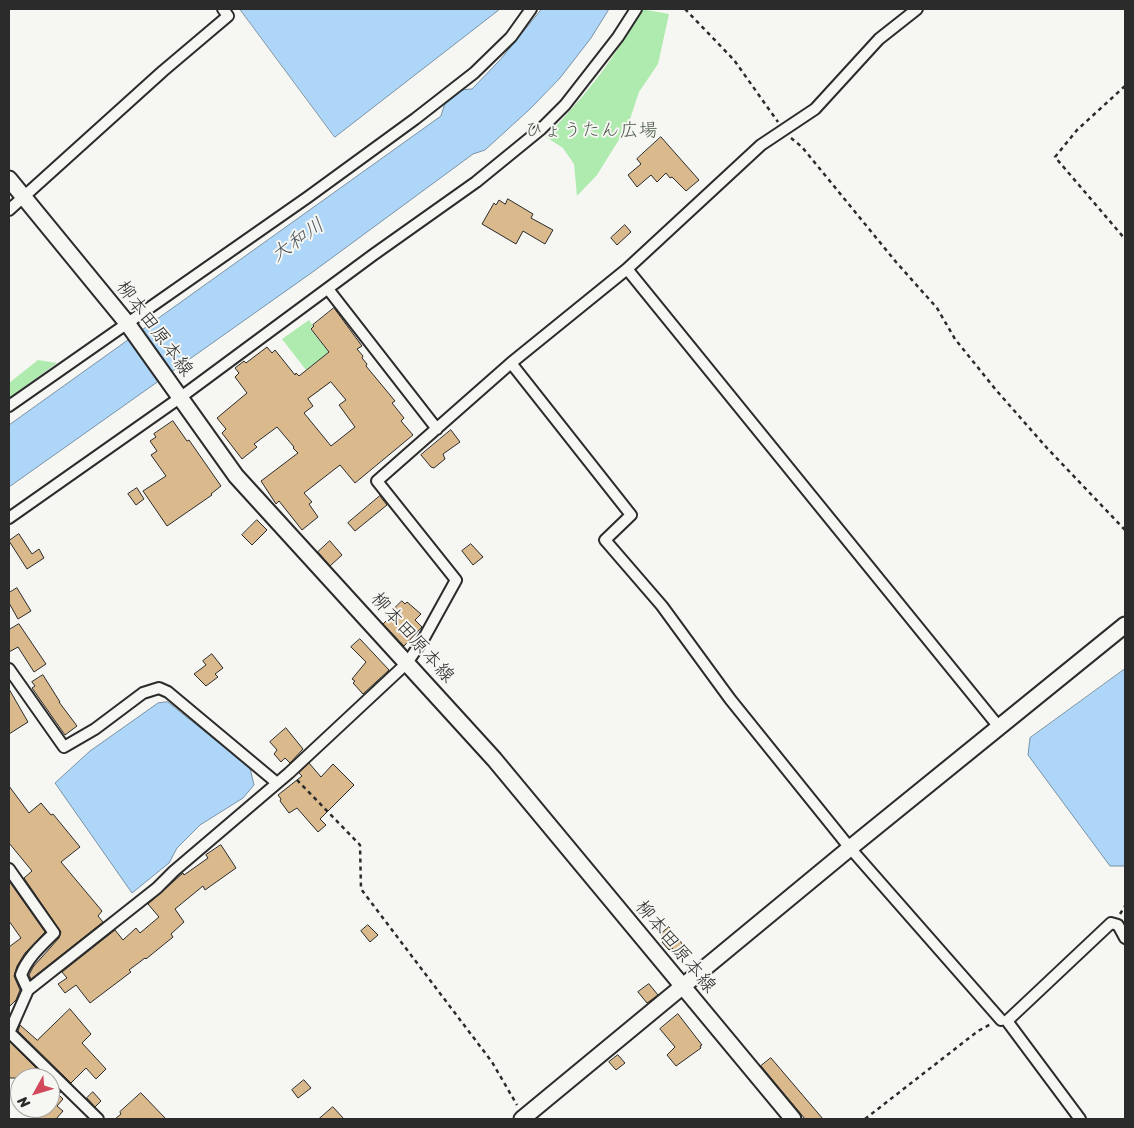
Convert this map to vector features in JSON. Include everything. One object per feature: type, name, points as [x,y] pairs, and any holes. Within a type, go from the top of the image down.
[{"type":"main road","name":"柳本田原本線","points":[[9,179],[128,325],[236,476],[494,759],[793,1119]]},
{"type":"main road","points":[[523,1118],[683,988],[850,848],[1125,625]]},
{"type":"street","points":[[9,210],[163,71],[228,16],[223,9]]},
{"type":"street","points":[[9,406],[128,325],[415,119],[474,73],[510,37],[531,9]]},
{"type":"street","points":[[9,518],[476,182],[542,129],[565,105],[618,37],[636,9]]},
{"type":"street","points":[[98,1119],[9,1032],[28,990],[157,888],[174,870],[278,783],[407,663],[424,638],[456,580],[377,481],[511,364],[627,269],[761,145],[815,109],[879,39],[917,9]]},
{"type":"street","points":[[627,269],[1000,727]]},
{"type":"street","points":[[328,289],[437,429]]},
{"type":"street","points":[[511,364],[631,515],[605,540],[662,606],[730,699],[850,848],[1000,1020]]},
{"type":"street","points":[[9,669],[64,747],[96,729],[143,693],[159,688],[168,692],[278,783]]},
{"type":"street","points":[[9,869],[54,933],[24,966],[21,975],[28,990]]},
{"type":"street","points":[[1080,1119],[1007,1021],[1111,923],[1118,926],[1125,938]]},
{"type":"path","points":[[685,9],[734,60],[783,130],[802,147],[896,262],[937,308],[955,339],[996,390],[1047,448],[1125,530]]},
{"type":"path","points":[[1125,86],[1077,130],[1055,156],[1125,239]]},
{"type":"path","points":[[289,773],[360,845],[361,889],[492,1062],[523,1118]]},
{"type":"path","points":[[865,1119],[978,1031],[1000,1020]]},
{"type":"green space","name":"ひょうたん広場","points":[[641,9],[669,14],[658,64],[639,92],[628,125],[597,175],[577,196],[574,164],[563,148],[546,137],[573,107],[610,60],[632,27]]},
{"type":"green space","points":[[309,320],[313,326],[310,329],[329,352],[306,370],[282,339]]},
{"type":"green space","points":[[38,360],[57,363],[9,398],[9,383]]},
{"type":"water","points":[[240,9],[500,9],[335,137]]},
{"type":"water","name":"大和川","points":[[542,9],[609,9],[591,38],[560,78],[530,109],[485,150],[473,154],[314,271],[9,487],[9,425],[441,116],[448,98],[454,92],[472,89],[500,60]]},
{"type":"water","points":[[1125,669],[1125,866],[1110,866],[1028,755],[1030,738]]},
{"type":"water","points":[[168,702],[250,768],[254,785],[243,798],[200,825],[177,848],[169,863],[132,893],[55,783],[90,751],[158,703]]},
{"type":"building","points":[[661,137],[699,180],[686,191],[666,173],[657,182],[651,175],[637,187],[628,175],[641,164],[637,159]]},
{"type":"building","points":[[508,199],[533,214],[531,218],[553,230],[545,244],[523,231],[516,244],[482,224],[494,203],[496,205],[499,200],[505,204]]},
{"type":"building","points":[[625,225],[631,232],[617,245],[611,238]]},
{"type":"building","points":[[334,308],[362,346],[357,349],[363,356],[362,358],[367,364],[366,366],[395,401],[392,403],[404,418],[401,421],[413,435],[355,483],[340,465],[304,493],[312,502],[309,504],[318,517],[302,530],[279,501],[276,504],[261,481],[298,453],[294,447],[277,427],[254,444],[257,447],[242,459],[222,433],[226,429],[217,418],[247,393],[235,377],[239,373],[235,368],[244,361],[246,363],[267,347],[272,353],[275,350],[295,375],[296,373],[299,376],[329,352],[311,329],[313,325]],"holes":[[[331,382],[346,400],[339,405],[355,427],[331,446],[304,413],[313,406],[308,399]]]},
{"type":"building","points":[[173,421],[187,441],[189,440],[221,486],[212,495],[167,526],[143,491],[166,476],[151,455],[157,451],[150,441],[156,437],[154,434]]},
{"type":"building","points":[[451,430],[460,442],[443,454],[445,459],[434,468],[431,467],[421,455]]},
{"type":"building","points":[[137,488],[144,499],[136,505],[128,494]]},
{"type":"building","points":[[380,496],[387,505],[355,531],[348,523]]},
{"type":"building","points":[[257,520],[267,530],[252,545],[242,535]]},
{"type":"building","points":[[19,534],[32,554],[39,549],[44,558],[27,569],[9,541]]},
{"type":"building","points":[[330,541],[342,555],[330,566],[318,552]]},
{"type":"building","points":[[471,544],[483,557],[473,565],[462,551]]},
{"type":"building","points":[[17,588],[31,611],[18,619],[9,603],[9,593]]},
{"type":"building","points":[[402,601],[405,604],[407,602],[421,614],[415,620],[422,627],[404,646],[383,624],[395,612],[393,610]]},
{"type":"building","points":[[19,624],[46,664],[34,672],[18,647],[9,652],[9,630]]},
{"type":"building","points":[[360,639],[389,670],[363,694],[353,683],[355,681],[352,679],[366,662],[351,647]]},
{"type":"building","points":[[212,654],[223,668],[215,674],[218,677],[206,686],[194,674],[206,665],[203,661]]},
{"type":"building","points":[[43,675],[59,702],[77,726],[65,735],[32,688],[35,686],[32,682]]},
{"type":"building","points":[[9,689],[28,722],[9,734]]},
{"type":"building","points":[[286,728],[303,749],[290,763],[285,758],[281,762],[274,754],[277,750],[270,742]]},
{"type":"building","points":[[309,763],[321,777],[333,764],[354,785],[320,819],[326,825],[318,832],[297,808],[289,813],[278,795],[302,776],[299,773]]},
{"type":"building","points":[[9,786],[29,813],[41,803],[51,815],[53,814],[80,847],[61,862],[102,911],[98,916],[103,922],[31,979],[29,975],[33,967],[59,938],[61,932],[24,878],[32,871],[9,843]]},
{"type":"building","points":[[221,845],[236,868],[205,890],[203,886],[175,909],[184,922],[171,934],[173,937],[129,970],[131,972],[90,1003],[76,985],[65,993],[58,984],[67,978],[62,972],[115,930],[123,940],[136,928],[140,933],[159,917],[148,904],[183,873],[184,875],[208,858],[206,855]]},
{"type":"building","points":[[9,881],[45,932],[25,953],[17,966],[14,976],[20,990],[16,1000],[9,1007],[9,947],[21,938],[9,921]]},
{"type":"building","points":[[368,925],[378,935],[370,942],[361,931]]},
{"type":"building","points":[[669,927],[684,946],[676,953],[672,948],[669,950],[662,942],[665,939],[661,934]]},
{"type":"building","points":[[649,984],[658,995],[647,1003],[638,992]]},
{"type":"building","points":[[70,1009],[91,1034],[82,1043],[106,1069],[96,1079],[86,1068],[71,1083],[60,1072],[60,1068],[56,1068],[18,1031],[20,1025],[37,1040]]},
{"type":"building","points":[[678,1014],[702,1045],[700,1046],[701,1048],[676,1066],[667,1055],[675,1047],[660,1029]]},
{"type":"building","points":[[9,1041],[36,1068],[10,1068],[9,1078]]},
{"type":"building","points":[[618,1055],[625,1063],[616,1070],[609,1062]]},
{"type":"building","points":[[771,1058],[823,1119],[805,1119],[761,1066]]},
{"type":"building","points":[[304,1080],[311,1088],[298,1098],[292,1090]]},
{"type":"building","points":[[93,1092],[101,1101],[95,1107],[87,1098]]},
{"type":"building","points":[[141,1093],[166,1119],[115,1119],[121,1114],[120,1112]]},
{"type":"building","points":[[333,1107],[344,1119],[319,1119]]},
{"type":"building","points":[[33,1118],[57,1118],[56,1119]]}]
